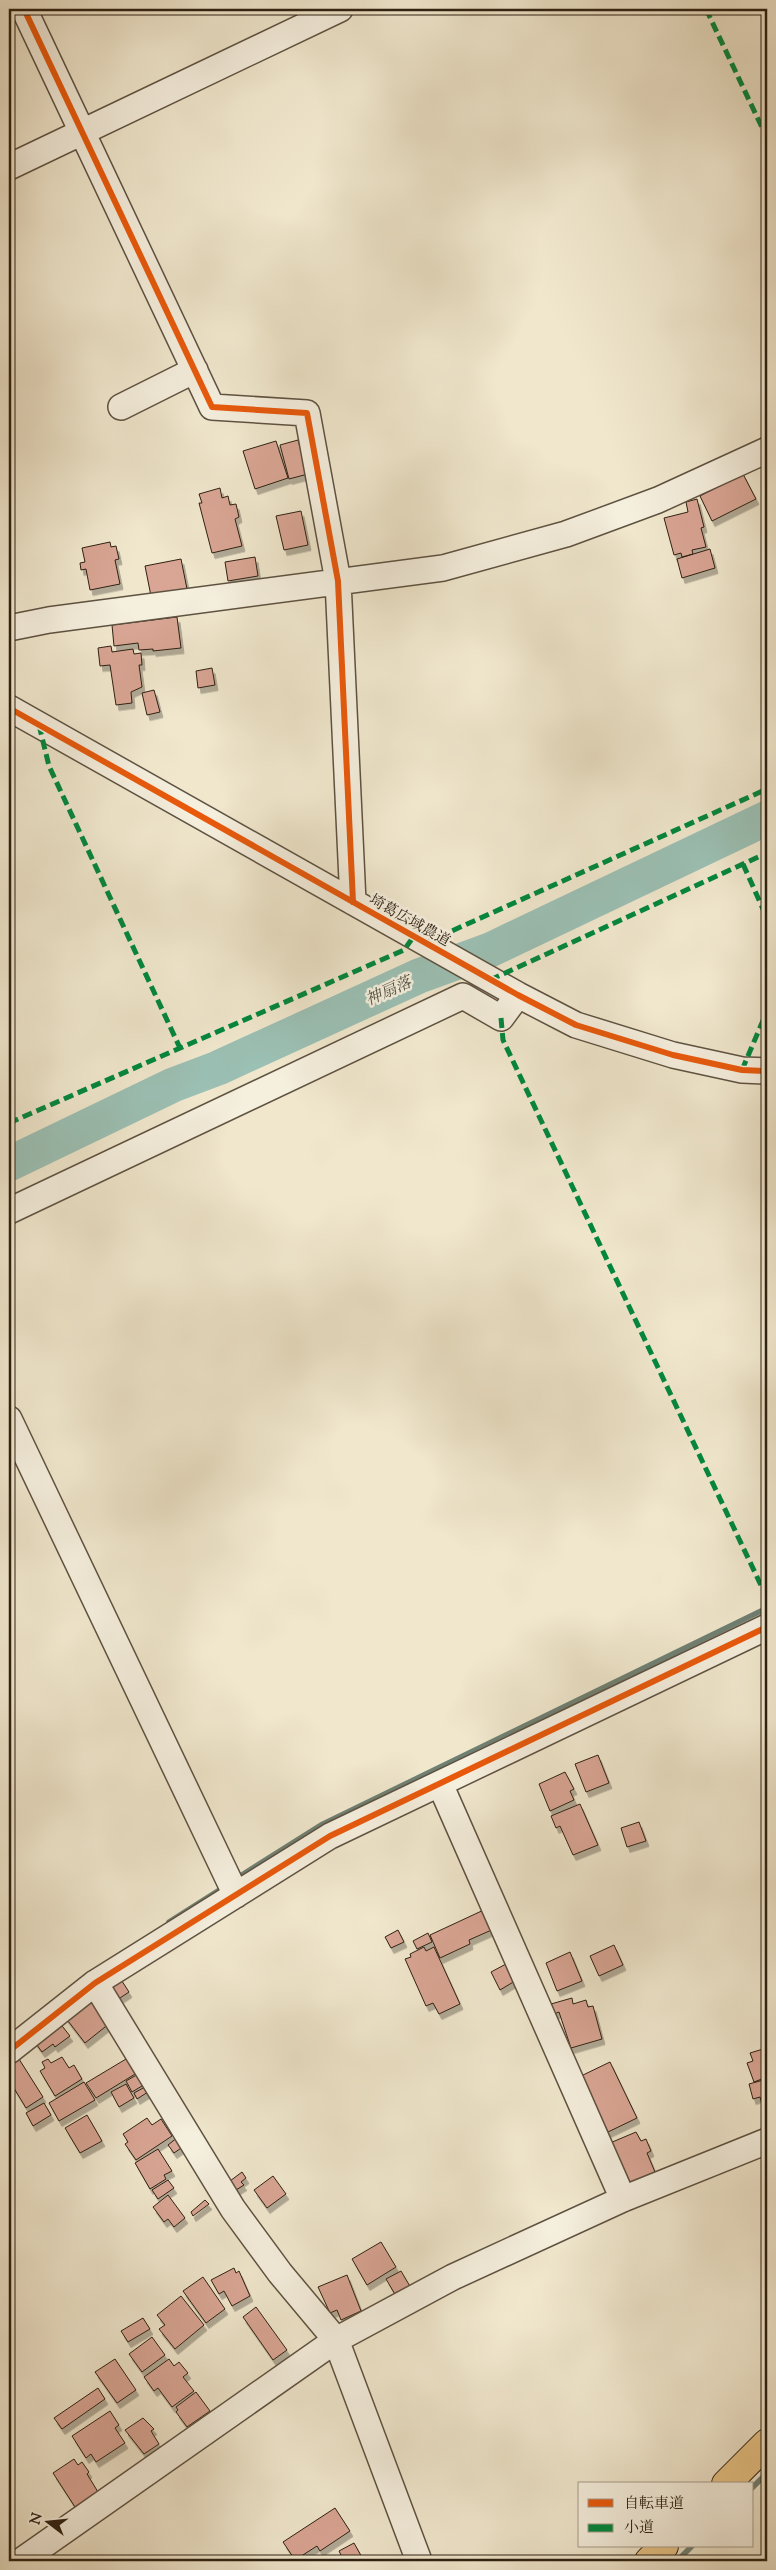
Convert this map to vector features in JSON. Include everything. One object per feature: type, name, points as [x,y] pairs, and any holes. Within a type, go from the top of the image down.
[{"type":"main road","points":[[728,2482],[767,2443]]},
{"type":"main road","points":[[648,2561],[662,2548]]},
{"type":"street","points":[[24,9],[212,407],[307,413],[338,581],[353,902]]},
{"type":"street","points":[[9,167],[340,9]]},
{"type":"street","points":[[121,407],[195,370]]},
{"type":"street","points":[[9,628],[49,620],[443,568],[566,534],[658,500],[767,450]]},
{"type":"street","name":"埼葛広域農道","points":[[9,708],[518,995],[576,1025],[673,1056],[742,1070],[767,1071]]},
{"type":"street","points":[[9,1211],[463,996],[501,1018],[518,995]]},
{"type":"street","points":[[9,1419],[236,1895]]},
{"type":"street","points":[[9,2050],[95,1983],[330,1836],[767,1627]]},
{"type":"street","points":[[440,1784],[623,2199]]},
{"type":"street","points":[[95,1983],[233,2209],[280,2273],[336,2340],[419,2561]]},
{"type":"street","points":[[21,2561],[336,2340],[453,2277],[623,2199],[767,2141]]},
{"type":"building","points":[[298,440],[308,474],[289,479],[280,445]]},
{"type":"building","points":[[276,441],[288,478],[255,489],[243,451]]},
{"type":"building","points":[[743,474],[756,499],[712,521],[700,496]]},
{"type":"building","points":[[220,488],[222,498],[228,496],[230,505],[236,504],[239,517],[235,519],[242,546],[212,553],[199,503],[202,503],[199,494]]},
{"type":"building","points":[[697,499],[704,527],[701,528],[706,547],[692,550],[693,554],[682,557],[681,553],[674,555],[664,518],[688,512],[686,502]]},
{"type":"building","points":[[301,511],[308,545],[284,550],[276,516]]},
{"type":"building","points":[[110,542],[111,547],[116,546],[119,559],[115,560],[120,584],[90,590],[86,569],[81,570],[80,563],[85,562],[82,548]]},
{"type":"building","points":[[710,549],[715,568],[682,578],[677,559]]},
{"type":"building","points":[[255,557],[258,576],[228,581],[225,562]]},
{"type":"building","points":[[181,559],[187,589],[151,596],[145,566]]},
{"type":"building","points":[[177,617],[181,648],[153,651],[153,649],[139,650],[138,643],[114,646],[112,625]]},
{"type":"building","points":[[111,646],[112,652],[133,649],[134,654],[141,653],[142,665],[139,665],[142,687],[131,692],[132,703],[116,705],[110,665],[100,666],[98,648]]},
{"type":"building","points":[[212,668],[215,685],[198,688],[196,671]]},
{"type":"building","points":[[154,690],[160,712],[147,715],[142,693]]},
{"type":"building","points":[[598,1755],[609,1783],[586,1792],[575,1764]]},
{"type":"building","points":[[565,1772],[574,1789],[570,1791],[574,1800],[550,1811],[539,1784]]},
{"type":"building","points":[[580,1804],[598,1845],[573,1855],[560,1826],[556,1828],[551,1816]]},
{"type":"building","points":[[639,1822],[646,1841],[627,1847],[621,1828]]},
{"type":"building","points":[[488,1908],[496,1928],[469,1940],[470,1944],[440,1958],[430,1935]]},
{"type":"building","points":[[398,1930],[404,1942],[391,1948],[385,1937]]},
{"type":"building","points":[[428,1933],[432,1942],[417,1949],[413,1941]]},
{"type":"building","points":[[614,1945],[623,1965],[599,1976],[590,1956]]},
{"type":"building","points":[[424,1947],[426,1951],[434,1947],[460,2004],[439,2014],[433,2003],[426,2006],[405,1959],[411,1957],[410,1954]]},
{"type":"building","points":[[570,1952],[582,1981],[557,1991],[546,1963]]},
{"type":"building","points":[[506,1964],[515,1981],[500,1990],[491,1972]]},
{"type":"building","points":[[120,1978],[129,1992],[114,2002],[105,1987]]},
{"type":"building","points":[[89,1998],[110,2023],[85,2043],[65,2017]]},
{"type":"building","points":[[572,1998],[573,2004],[586,2000],[588,2007],[593,2006],[602,2039],[571,2048],[559,2012],[554,2014],[551,2004]]},
{"type":"building","points":[[59,2022],[70,2036],[55,2047],[53,2044],[42,2052],[34,2041]]},
{"type":"building","points":[[763,2049],[767,2055],[767,2077],[754,2082],[747,2063],[753,2061],[750,2053]]},
{"type":"building","points":[[131,2056],[140,2071],[96,2098],[86,2083]]},
{"type":"building","points":[[62,2057],[69,2068],[74,2065],[82,2079],[55,2096],[40,2071],[45,2068],[42,2062],[48,2059],[51,2063]]},
{"type":"building","points":[[19,2059],[43,2097],[26,2108],[9,2080],[9,2065]]},
{"type":"building","points":[[610,2062],[637,2118],[608,2132],[581,2076]]},
{"type":"building","points":[[140,2073],[147,2083],[132,2092],[126,2081]]},
{"type":"building","points":[[767,2079],[766,2118],[760,2097],[753,2099],[749,2084]]},
{"type":"building","points":[[84,2082],[95,2100],[59,2121],[49,2103]]},
{"type":"building","points":[[126,2084],[134,2098],[119,2107],[111,2092]]},
{"type":"building","points":[[145,2087],[148,2092],[137,2099],[134,2093]]},
{"type":"building","points":[[44,2103],[51,2115],[33,2126],[26,2113]]},
{"type":"building","points":[[87,2115],[102,2141],[80,2153],[65,2128]]},
{"type":"building","points":[[147,2118],[152,2125],[161,2119],[172,2136],[136,2160],[125,2144],[128,2142],[123,2134]]},
{"type":"building","points":[[636,2132],[641,2141],[646,2139],[651,2151],[647,2153],[655,2172],[627,2184],[610,2143]]},
{"type":"building","points":[[178,2137],[184,2146],[174,2153],[168,2145]]},
{"type":"building","points":[[158,2149],[172,2171],[164,2175],[166,2179],[150,2189],[135,2163]]},
{"type":"building","points":[[242,2172],[246,2178],[241,2182],[244,2185],[236,2190],[230,2181]]},
{"type":"building","points":[[273,2176],[286,2194],[267,2208],[254,2190]]},
{"type":"building","points":[[168,2180],[174,2188],[158,2199],[152,2190]]},
{"type":"building","points":[[168,2195],[185,2218],[174,2227],[168,2219],[164,2222],[153,2207]]},
{"type":"building","points":[[205,2200],[209,2204],[193,2216],[191,2212]]},
{"type":"building","points":[[381,2242],[396,2267],[367,2285],[352,2259]]},
{"type":"building","points":[[234,2268],[236,2273],[239,2271],[250,2296],[232,2306],[224,2291],[219,2294],[211,2280]]},
{"type":"building","points":[[401,2271],[411,2288],[396,2296],[386,2279]]},
{"type":"building","points":[[347,2275],[361,2311],[341,2320],[337,2310],[330,2313],[318,2287]]},
{"type":"building","points":[[203,2277],[225,2309],[206,2323],[183,2291]]},
{"type":"building","points":[[181,2296],[204,2325],[175,2349],[159,2329],[165,2325],[157,2315]]},
{"type":"building","points":[[256,2307],[287,2350],[273,2360],[243,2317]]},
{"type":"building","points":[[143,2318],[150,2329],[128,2342],[121,2331]]},
{"type":"building","points":[[152,2337],[165,2355],[142,2372],[129,2354]]},
{"type":"building","points":[[115,2359],[136,2390],[117,2403],[95,2372]]},
{"type":"building","points":[[169,2359],[174,2366],[179,2362],[188,2373],[183,2377],[194,2391],[172,2407],[158,2388],[154,2391],[144,2377]]},
{"type":"building","points":[[98,2388],[105,2399],[62,2429],[54,2418]]},
{"type":"building","points":[[196,2392],[210,2411],[187,2427],[176,2412],[178,2410],[176,2407]]},
{"type":"building","points":[[110,2411],[119,2425],[115,2428],[125,2443],[96,2462],[91,2454],[86,2458],[72,2436]]},
{"type":"building","points":[[143,2418],[154,2429],[151,2431],[159,2444],[144,2454],[125,2430]]},
{"type":"building","points":[[74,2459],[78,2465],[82,2462],[98,2492],[75,2507],[53,2473]]},
{"type":"building","points":[[335,2508],[350,2531],[320,2551],[317,2546],[295,2560],[283,2542]]},
{"type":"building","points":[[354,2543],[364,2561],[344,2561],[339,2551]]},
{"type":"waterway","name":"神扇落","points":[[9,1164],[173,1085],[218,1068],[419,976],[490,950],[767,818]]},
{"type":"waterway","points":[[234,1880],[321,1825],[767,1608]]},
{"type":"waterway","points":[[169,1922],[224,1887]]},
{"type":"waterway","points":[[754,2486],[767,2473]]},
{"type":"waterway","points":[[677,2561],[690,2548]]},
{"type":"marked path","points":[[706,9],[767,138]]},
{"type":"marked path","points":[[39,725],[49,766],[180,1048]]},
{"type":"marked path","points":[[425,943],[767,789]]},
{"type":"marked path","points":[[490,980],[767,853]]},
{"type":"marked path","points":[[743,864],[767,918]]},
{"type":"marked path","points":[[9,1123],[404,950],[414,936]]},
{"type":"marked path","points":[[742,1070],[767,1011]]},
{"type":"marked path","points":[[501,1018],[503,1040],[767,1598]]},
{"type":"cycle path","points":[[24,9],[212,407],[307,413],[338,581],[353,902]]},
{"type":"cycle path","points":[[9,708],[518,995],[576,1025],[673,1055],[742,1070],[767,1071]]},
{"type":"cycle path","points":[[9,2051],[95,1983],[330,1836],[767,1627]]}]
